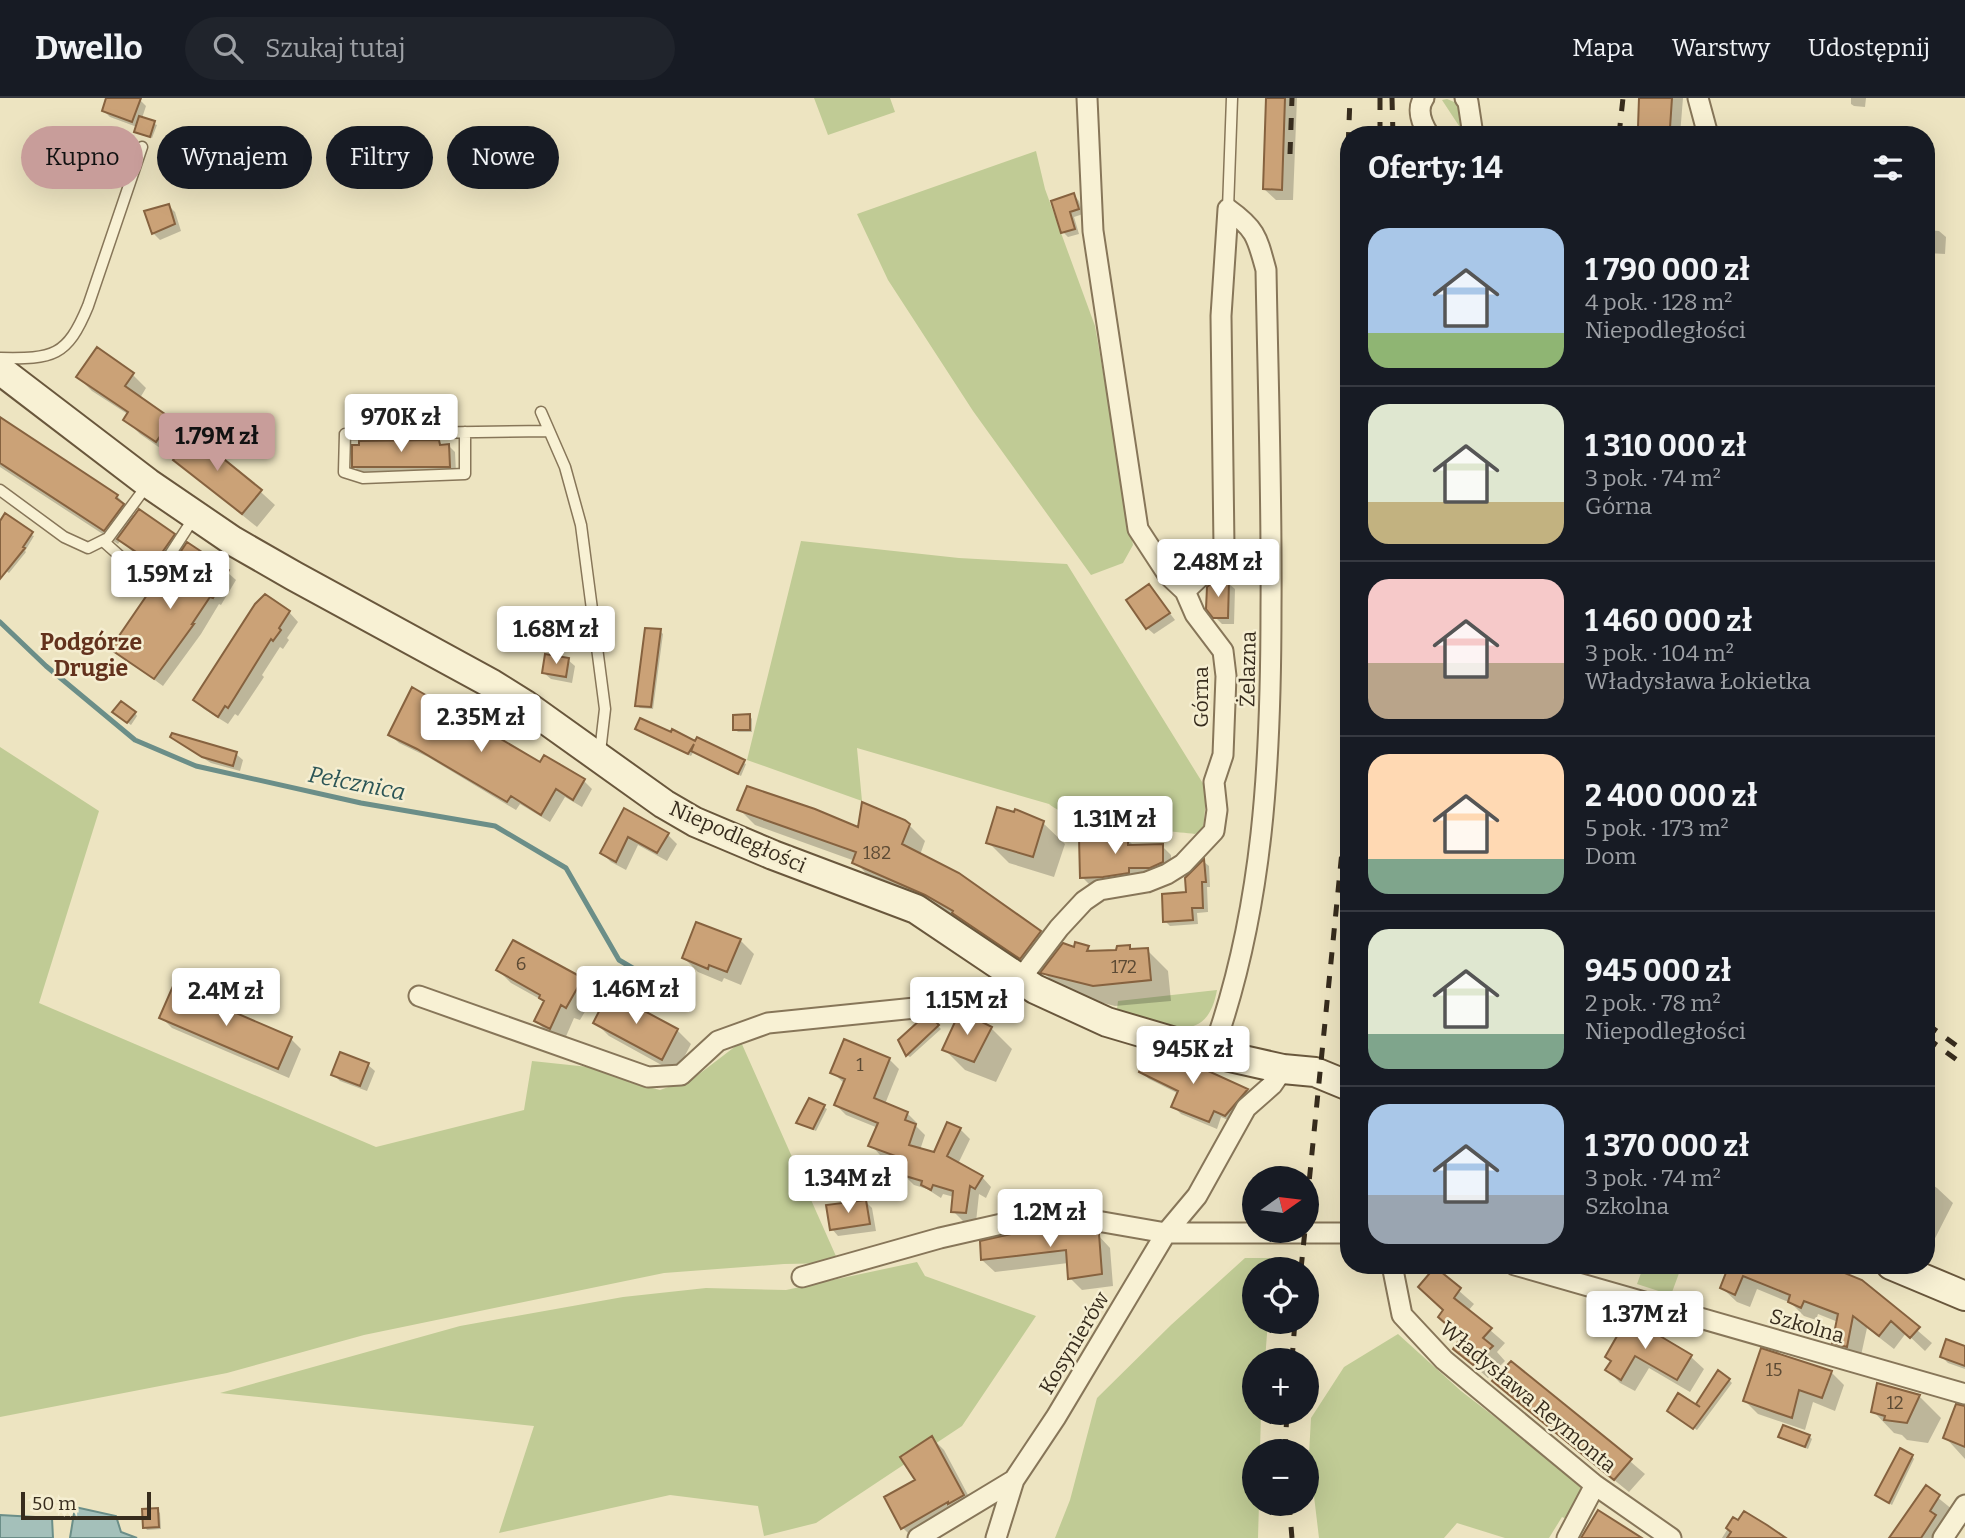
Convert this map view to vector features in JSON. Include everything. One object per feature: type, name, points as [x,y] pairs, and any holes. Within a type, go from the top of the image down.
[{"type":"main road","name":"Niepodległości","points":[[0,370],[148,483],[233,541],[492,684],[664,804],[695,822],[773,855],[916,909],[1047,995],[1107,1022],[1212,1053],[1283,1069],[1315,1072],[1340,1082]]},
{"type":"main road","points":[[1912,1274],[1965,1296]]},
{"type":"street","points":[[1087,98],[1093,231],[1138,529],[1168,575],[1185,591],[1206,571],[1224,547],[1221,316],[1228,209]]},
{"type":"street","points":[[1424,98],[1420,103],[1420,114],[1425,126]]},
{"type":"street","points":[[1465,98],[1472,126]]},
{"type":"street","points":[[1698,98],[1706,126]]},
{"type":"street","name":"Żelazna","points":[[1212,1053],[1241,963],[1260,853],[1267,782],[1271,677],[1272,566],[1266,270],[1259,244],[1249,223],[1228,209]]},
{"type":"street","name":"Górna","points":[[1021,978],[1059,928],[1084,901],[1100,890],[1147,882],[1167,874],[1183,864],[1214,831],[1217,810],[1214,782],[1223,755],[1226,676],[1223,651],[1195,614],[1185,591]]},
{"type":"street","points":[[419,996],[648,1077],[681,1075],[718,1041],[768,1023],[915,1008],[993,990],[1021,978]]},
{"type":"street","name":"Kosynierów","points":[[918,1538],[1014,1480],[1063,1406],[1166,1233],[1197,1196],[1246,1108],[1272,1085],[1283,1069]]},
{"type":"street","points":[[802,1277],[940,1238],[1028,1218],[1097,1221],[1166,1233],[1340,1233]]},
{"type":"street","name":"Władysława Reymonta","points":[[1394,1274],[1402,1315],[1444,1360],[1595,1485],[1671,1538]]},
{"type":"street","name":"Szkolna","points":[[1546,1274],[1965,1394]]},
{"type":"street","points":[[996,1538],[1014,1480]]},
{"type":"street","points":[[1567,1538],[1595,1485]]},
{"type":"street","points":[[1943,1538],[1965,1505]]},
{"type":"lane","points":[[1228,209],[1232,98]]},
{"type":"lane","points":[[0,358],[32,358],[57,352],[70,342],[88,306],[128,189]]},
{"type":"lane","points":[[541,412],[565,467],[581,525],[605,709],[599,759]]},
{"type":"lane","points":[[465,432],[465,474],[363,478],[344,472],[345,434],[465,432],[549,431]]},
{"type":"lane","points":[[1,493],[64,537],[88,548],[108,538],[148,483]]},
{"type":"lane","points":[[103,541],[141,575],[152,574],[162,567],[196,516]]},
{"type":"green space","points":[[814,98],[890,98],[895,112],[828,135]]},
{"type":"green space","points":[[1447,99],[1459,104],[1463,126],[1459,126],[1442,100]]},
{"type":"green space","points":[[1036,151],[1045,189],[1095,326],[1133,545],[1123,563],[1091,575],[973,411],[888,280],[857,214]]},
{"type":"green space","points":[[801,541],[959,558],[1067,564],[1207,790],[1203,829],[1195,834],[1077,817],[1049,804],[857,748],[862,801],[747,760]]},
{"type":"green space","points":[[0,747],[99,811],[39,1003],[376,1147],[524,1110],[532,1061],[598,1068],[629,1082],[660,1090],[694,1078],[741,1042],[839,1263],[784,1264],[664,1273],[364,1335],[227,1373],[0,1417]]},
{"type":"green space","points":[[1217,990],[1211,1009],[1202,1021],[1191,1027],[1164,1025],[1117,1009],[1118,1001]]},
{"type":"green space","points":[[1242,1261],[1242,1334],[1267,1334],[1266,1348],[1242,1348],[1242,1425],[1261,1425],[1260,1439],[1242,1439],[1242,1516],[1259,1516],[1258,1538],[1055,1538],[1070,1500],[1097,1398],[1171,1325]]},
{"type":"green space","points":[[917,1262],[925,1276],[1036,1316],[962,1426],[816,1523],[764,1536],[758,1506],[670,1495],[499,1533],[534,1426],[220,1393],[460,1326],[623,1297],[706,1288],[786,1290]]},
{"type":"green space","points":[[1641,1274],[1679,1274],[1671,1295],[1637,1284]]},
{"type":"green space","points":[[1398,1334],[1461,1391],[1582,1484],[1569,1520],[1562,1517],[1549,1538],[1505,1538],[1457,1523],[1444,1538],[1319,1538],[1316,1516],[1319,1516],[1319,1439],[1310,1439],[1311,1425],[1319,1425],[1319,1406],[1344,1367]]},
{"type":"water","points":[[75,1507],[116,1516],[121,1532],[137,1538],[70,1538]]},
{"type":"water","points":[[0,1515],[52,1518],[53,1538],[0,1538]]},
{"type":"building","points":[[106,98],[141,98],[132,122],[102,111]]},
{"type":"building","points":[[1266,98],[1285,98],[1282,190],[1263,189]]},
{"type":"building","points":[[1639,98],[1672,98],[1670,126],[1638,126]]},
{"type":"building","points":[[139,116],[155,121],[150,137],[143,135],[143,126],[136,126]]},
{"type":"building","points":[[1074,193],[1079,209],[1070,212],[1075,229],[1061,233],[1051,201]]},
{"type":"building","points":[[169,204],[175,224],[152,234],[144,211]]},
{"type":"building","points":[[97,347],[134,373],[125,386],[172,419],[156,442],[123,420],[128,412],[76,377]]},
{"type":"building","points":[[0,417],[118,495],[116,498],[124,504],[104,531],[0,463]]},
{"type":"building","points":[[195,432],[262,490],[242,514],[173,460]]},
{"type":"building","points":[[439,440],[440,445],[449,444],[450,467],[352,467],[352,445],[359,445],[359,441]]},
{"type":"building","points":[[139,509],[175,534],[154,564],[117,539]]},
{"type":"building","points":[[5,513],[33,532],[23,547],[25,548],[0,579],[0,521]]},
{"type":"building","points":[[187,542],[229,570],[213,598],[210,597],[154,679],[110,649]]},
{"type":"building","points":[[1214,581],[1229,581],[1228,618],[1213,618],[1206,609],[1207,587]]},
{"type":"building","points":[[1149,584],[1170,613],[1146,629],[1126,600]]},
{"type":"building","points":[[265,594],[290,611],[279,628],[281,630],[273,641],[271,639],[228,708],[225,706],[218,717],[193,700],[255,604]]},
{"type":"building","points":[[645,628],[661,629],[651,707],[635,706]]},
{"type":"building","points":[[545,654],[569,658],[566,677],[542,673]]},
{"type":"building","points":[[412,687],[540,762],[544,755],[585,779],[573,800],[556,789],[541,815],[511,796],[507,802],[388,735]]},
{"type":"building","points":[[121,701],[136,712],[127,723],[112,712]]},
{"type":"building","points":[[750,714],[750,730],[733,730],[733,715]]},
{"type":"building","points":[[640,718],[671,732],[672,729],[695,741],[697,737],[745,760],[738,774],[691,751],[694,744],[688,754],[635,729]]},
{"type":"building","points":[[172,733],[237,752],[233,766],[202,757],[170,737]]},
{"type":"building","points":[[747,786],[858,827],[862,802],[905,820],[910,824],[902,844],[959,873],[1041,931],[1020,959],[952,913],[953,911],[925,895],[852,863],[856,852],[737,810]]},
{"type":"building","points":[[997,807],[1014,812],[1015,809],[1044,821],[1033,857],[986,843]]},
{"type":"building","points":[[624,808],[669,833],[657,853],[628,837],[616,862],[600,853]]},
{"type":"building","points":[[1095,832],[1112,832],[1112,838],[1128,837],[1128,845],[1163,844],[1163,862],[1150,868],[1129,868],[1129,873],[1080,878],[1079,837],[1095,837]]},
{"type":"building","points":[[1204,859],[1206,882],[1202,882],[1203,908],[1192,908],[1193,920],[1163,922],[1162,894],[1186,892],[1185,878]]},
{"type":"building","points":[[696,922],[741,939],[727,972],[709,965],[708,969],[682,958]]},
{"type":"building","points":[[513,940],[583,978],[566,1008],[561,1005],[550,1029],[534,1021],[544,1001],[539,998],[540,995],[496,970]]},
{"type":"building","points":[[1075,942],[1089,946],[1087,951],[1116,950],[1117,946],[1130,945],[1130,949],[1148,948],[1151,980],[1093,986],[1040,973],[1063,943],[1074,947]]},
{"type":"building","points":[[173,986],[292,1037],[278,1069],[159,1018]]},
{"type":"building","points":[[609,992],[678,1029],[662,1060],[593,1023]]},
{"type":"building","points":[[960,1011],[992,1027],[974,1062],[942,1050]]},
{"type":"building","points":[[931,1017],[939,1025],[906,1056],[898,1040],[920,1020]]},
{"type":"building","points":[[844,1039],[890,1058],[874,1098],[908,1112],[905,1120],[916,1124],[909,1145],[934,1152],[947,1122],[961,1128],[947,1156],[983,1176],[975,1189],[970,1186],[966,1213],[951,1212],[953,1191],[933,1185],[931,1190],[921,1185],[922,1181],[902,1175],[904,1169],[897,1167],[901,1158],[868,1146],[878,1123],[834,1105],[845,1079],[830,1073]]},
{"type":"building","points":[[1148,1051],[1195,1065],[1248,1089],[1225,1116],[1214,1111],[1209,1122],[1171,1107],[1178,1091],[1139,1072]]},
{"type":"building","points":[[340,1052],[369,1063],[360,1086],[331,1075]]},
{"type":"building","points":[[809,1098],[825,1105],[813,1129],[796,1123]]},
{"type":"building","points":[[866,1200],[870,1224],[830,1230],[826,1205]]},
{"type":"building","points":[[1029,1230],[1099,1234],[1102,1274],[1068,1279],[1066,1250],[981,1260],[980,1241]]},
{"type":"building","points":[[1429,1274],[1444,1274],[1461,1288],[1454,1298],[1492,1328],[1483,1338],[1493,1346],[1473,1365],[1453,1349],[1461,1337],[1438,1317],[1443,1310],[1418,1287]]},
{"type":"building","points":[[1725,1274],[1847,1274],[1862,1280],[1920,1327],[1910,1338],[1891,1321],[1879,1336],[1853,1316],[1847,1347],[1832,1343],[1838,1314],[1804,1301],[1801,1308],[1788,1302],[1790,1295],[1743,1276],[1735,1295],[1720,1288]]},
{"type":"building","points":[[1628,1317],[1692,1355],[1677,1380],[1635,1356],[1621,1380],[1605,1370],[1611,1361],[1605,1357]]},
{"type":"building","points":[[1946,1339],[1965,1346],[1965,1366],[1940,1357]]},
{"type":"building","points":[[1761,1348],[1832,1371],[1822,1398],[1799,1390],[1792,1418],[1743,1401]]},
{"type":"building","points":[[1511,1361],[1632,1459],[1614,1480],[1492,1381]]},
{"type":"building","points":[[1718,1370],[1730,1379],[1693,1429],[1667,1411],[1678,1393],[1700,1407],[1696,1404]]},
{"type":"building","points":[[1877,1383],[1920,1395],[1907,1423],[1884,1420],[1885,1416],[1871,1412]]},
{"type":"building","points":[[1956,1404],[1965,1406],[1965,1447],[1943,1438]]},
{"type":"building","points":[[1783,1425],[1810,1435],[1805,1447],[1778,1437]]},
{"type":"building","points":[[932,1436],[964,1495],[901,1529],[884,1497],[915,1480],[900,1457]]},
{"type":"building","points":[[1900,1448],[1913,1455],[1889,1503],[1875,1495]]},
{"type":"building","points":[[1926,1485],[1940,1495],[1930,1511],[1936,1515],[1921,1538],[1889,1538]]},
{"type":"building","points":[[158,1508],[159,1527],[143,1528],[142,1509]]},
{"type":"building","points":[[1598,1510],[1642,1538],[1581,1538]]},
{"type":"building","points":[[1744,1511],[1786,1538],[1727,1538],[1731,1532],[1726,1528],[1733,1517],[1738,1520]]},
{"type":"waterway","name":"Pełcznica","points":[[0,622],[46,666],[135,740],[196,766],[361,803],[495,826],[566,868],[619,960],[682,997]]},
{"type":"railway","points":[[1290,154],[1292,98]]},
{"type":"railway","points":[[1349,126],[1350,98]]},
{"type":"railway","points":[[1380,98],[1380,126]]},
{"type":"railway","points":[[1392,98],[1393,126]]},
{"type":"railway","points":[[1620,126],[1623,98]]},
{"type":"railway","points":[[1311,1166],[1340,871]]},
{"type":"railway","points":[[1935,1030],[1965,1052]]},
{"type":"railway","points":[[1935,1044],[1965,1066]]},
{"type":"railway","points":[[1302,1257],[1304,1243]]},
{"type":"railway","points":[[1293,1348],[1294,1334]]},
{"type":"railway","points":[[1286,1425],[1286,1439]]},
{"type":"railway","points":[[1290,1516],[1292,1538]]},
{"type":"district","name":"Podgórze Drugie","points":[[91,655]]}]
